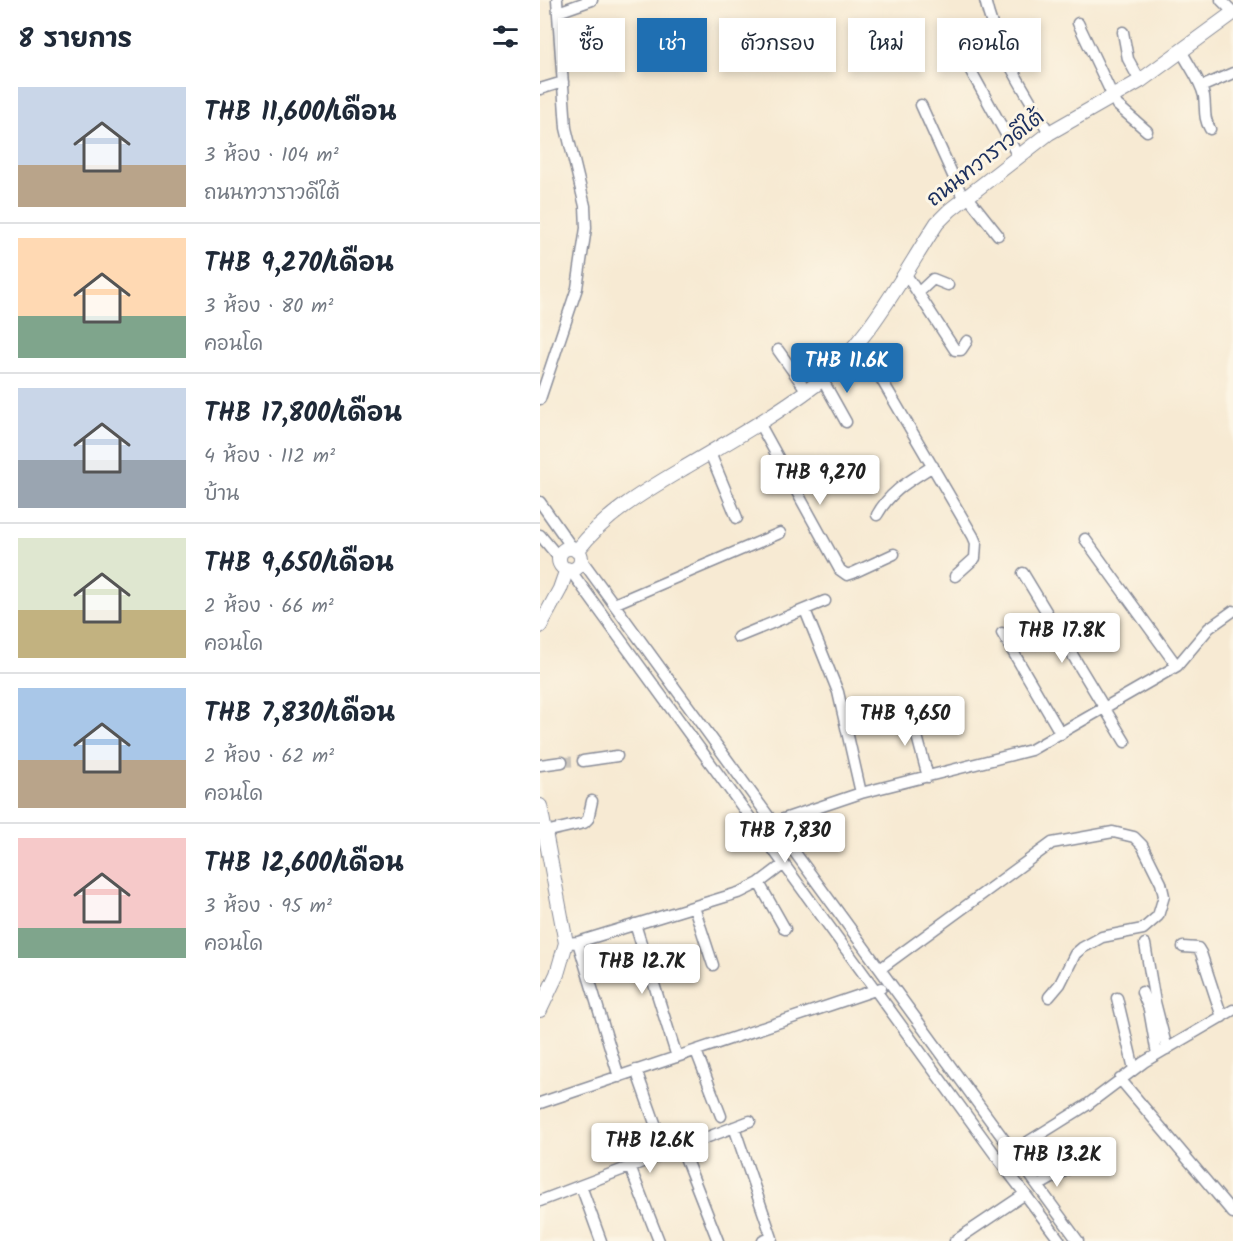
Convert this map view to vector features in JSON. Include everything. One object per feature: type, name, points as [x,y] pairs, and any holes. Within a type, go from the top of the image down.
[{"type":"street","points":[[540,399],[577,288],[586,228],[585,206],[566,128],[557,0]]},
{"type":"street","points":[[558,12],[592,0]]},
{"type":"street","points":[[985,0],[998,46],[1049,133]]},
{"type":"street","points":[[1221,0],[1233,13]]},
{"type":"street","name":"ถนนทวาราวดีใต้","points":[[577,553],[602,523],[656,485],[759,423],[822,379],[859,340],[937,223],[1018,156],[1049,133],[1140,81],[1233,13]]},
{"type":"street","points":[[1078,23],[1112,96],[1121,109],[1147,131]]},
{"type":"street","points":[[1123,32],[1128,59],[1140,81]]},
{"type":"street","points":[[1182,52],[1201,87],[1204,97],[1204,116],[1210,129]]},
{"type":"street","points":[[972,72],[1018,156]]},
{"type":"street","points":[[1201,87],[1233,73]]},
{"type":"street","points":[[540,89],[563,82]]},
{"type":"street","points":[[921,105],[966,199],[998,235]]},
{"type":"street","points":[[905,273],[955,350],[961,350],[967,341]]},
{"type":"street","points":[[918,293],[933,279],[948,285]]},
{"type":"street","points":[[859,340],[976,543],[975,558],[955,576]]},
{"type":"street","points":[[778,350],[807,391]]},
{"type":"street","points":[[822,379],[846,422]]},
{"type":"street","points":[[759,423],[840,570],[848,575],[894,554]]},
{"type":"street","points":[[710,453],[737,518]]},
{"type":"street","points":[[877,514],[896,490],[933,466]]},
{"type":"street","points":[[540,501],[771,822],[1078,1241]]},
{"type":"street","points":[[615,604],[780,533]]},
{"type":"street","points":[[540,535],[1060,1241]]},
{"type":"street","points":[[1085,539],[1177,666]]},
{"type":"street","points":[[540,626],[560,589],[565,566],[564,550],[577,553]]},
{"type":"street","points":[[565,566],[578,567],[577,553]]},
{"type":"street","points":[[1023,573],[1125,742]]},
{"type":"street","points":[[738,637],[825,602]]},
{"type":"street","points":[[805,610],[838,692],[861,793]]},
{"type":"street","points":[[758,830],[771,822],[861,793],[1017,755],[1061,735],[1177,666],[1209,628],[1233,611]]},
{"type":"street","points":[[1002,633],[1061,735]]},
{"type":"street","points":[[910,710],[928,777]]},
{"type":"street","points":[[583,761],[617,756]]},
{"type":"street","points":[[540,765],[562,762]]},
{"type":"street","points":[[544,832],[584,823],[588,819],[592,801]]},
{"type":"street","points":[[540,806],[544,832],[544,857],[619,1077]]},
{"type":"street","points":[[880,969],[1052,843],[1113,832],[1134,837],[1142,845],[1161,883],[1164,896],[1158,916],[1143,930],[1130,934],[1102,936],[1082,948],[1075,954],[1060,984],[1049,997]]},
{"type":"street","points":[[540,1010],[572,942],[741,892],[759,883],[784,864]]},
{"type":"street","points":[[759,883],[785,929]]},
{"type":"street","points":[[694,907],[713,965]]},
{"type":"street","points":[[635,924],[677,1057]]},
{"type":"street","points":[[1145,944],[1155,1002],[1167,1049]]},
{"type":"street","points":[[1183,946],[1198,948],[1201,953],[1222,1017]]},
{"type":"street","points":[[540,1102],[876,990],[890,983]]},
{"type":"street","points":[[1142,992],[1149,1010],[1157,1054]]},
{"type":"street","points":[[1117,998],[1134,1069]]},
{"type":"street","points":[[999,1160],[1087,1105],[1157,1054],[1233,1010]]},
{"type":"street","points":[[696,1051],[721,1116]]},
{"type":"street","points":[[636,1070],[661,1140]]},
{"type":"street","points":[[1120,1079],[1233,1213]]},
{"type":"street","points":[[540,1202],[750,1121]]},
{"type":"street","points":[[734,1127],[772,1238],[763,1241]]},
{"type":"street","points":[[681,1147],[718,1241]]},
{"type":"street","points":[[1038,1186],[1075,1165]]},
{"type":"street","points":[[630,1167],[659,1241]]},
{"type":"street","points":[[581,1186],[601,1241]]},
{"type":"street","points":[[955,1241],[1025,1194]]},
{"type":"tunnel","points":[[562,762],[583,761]]}]
